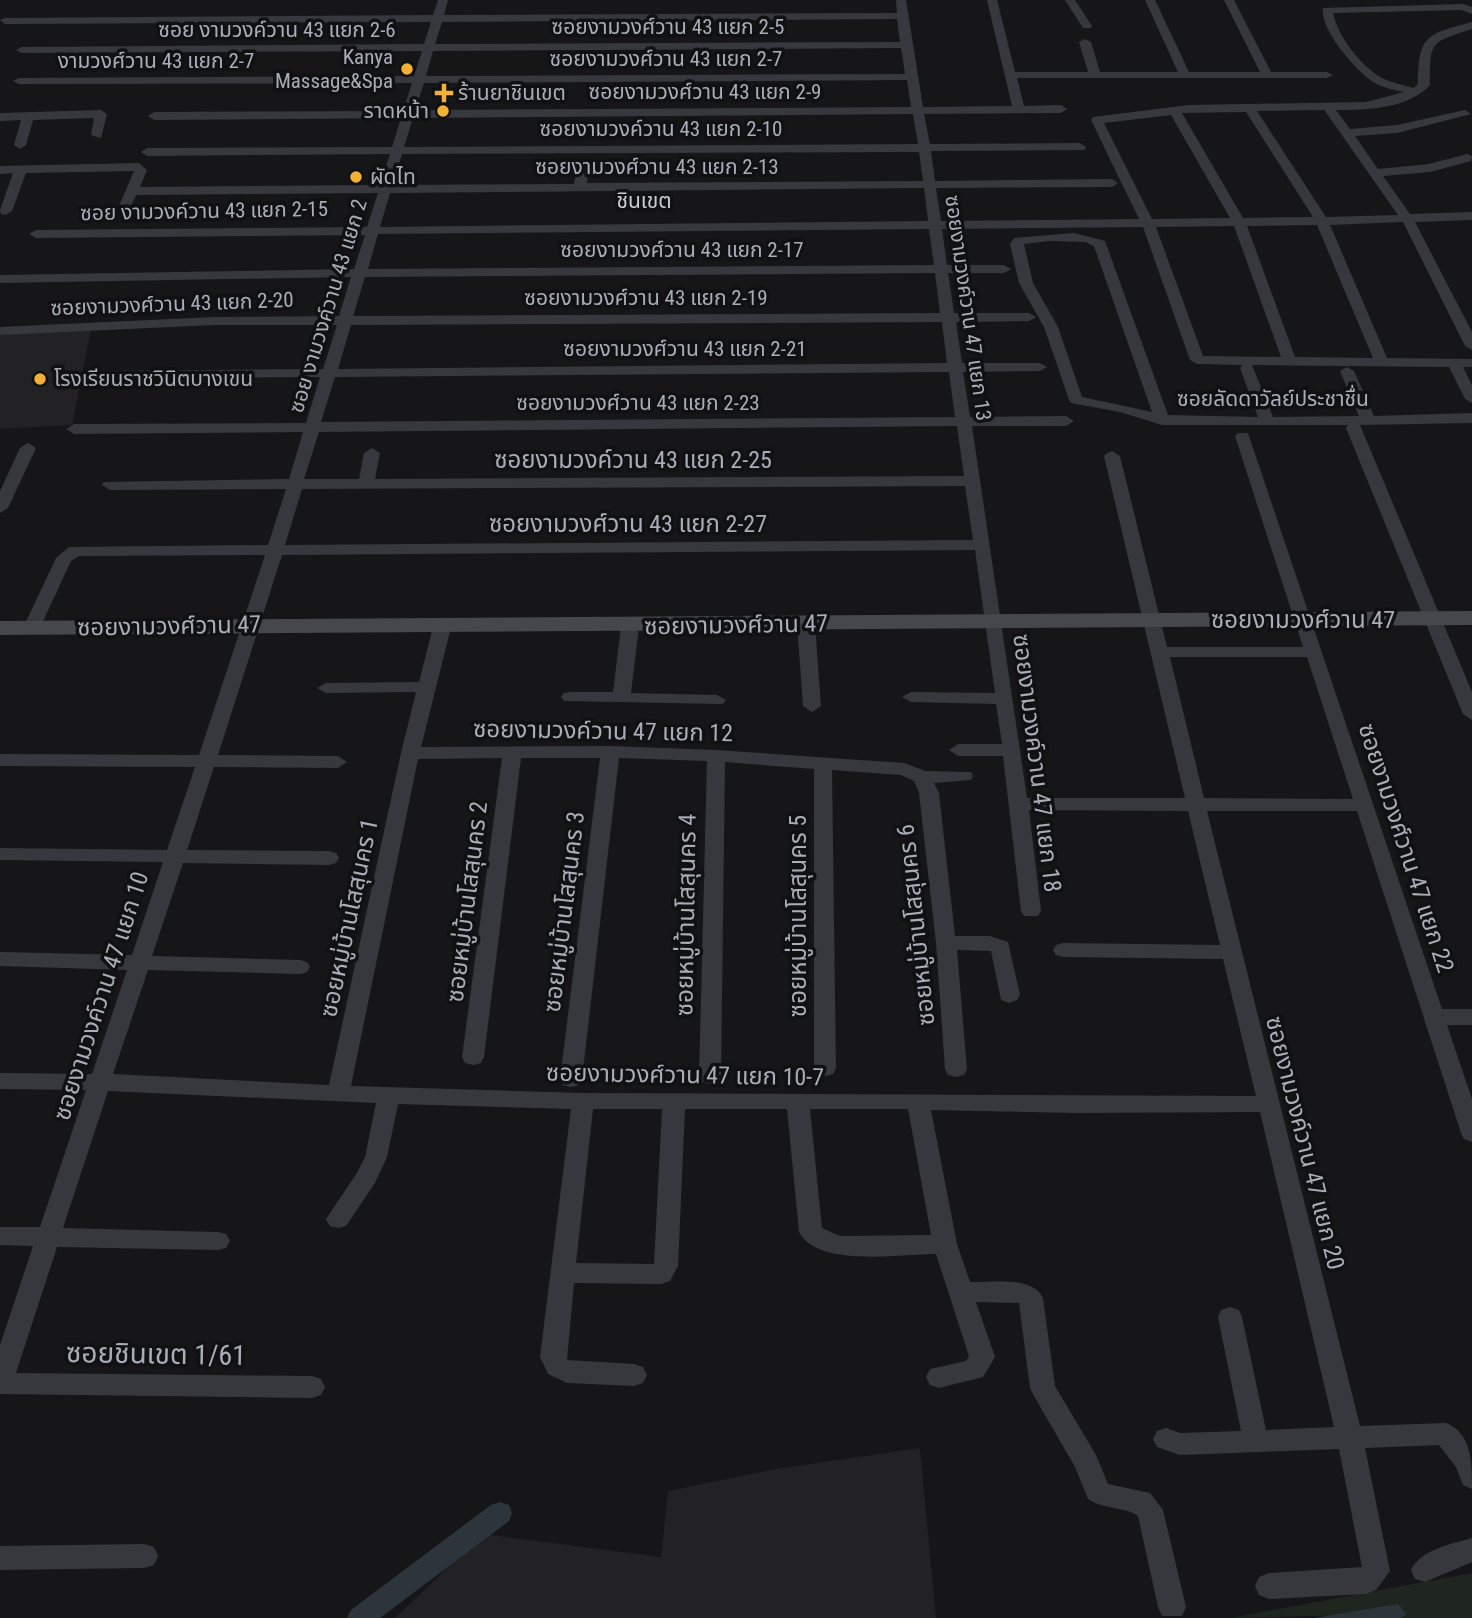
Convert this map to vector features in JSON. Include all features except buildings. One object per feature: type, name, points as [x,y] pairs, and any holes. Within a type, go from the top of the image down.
[{"type":"street","name":"ซอย งามวงค์วาน 43 แยก 2","points":[[252,625],[443,0]]},
{"type":"street","name":"ซอยงามวงค์วาน 47 แยก 13","points":[[901,0],[924,147],[953,368],[995,622]]},
{"type":"street","points":[[992,0],[1019,109]]},
{"type":"street","points":[[1070,0],[1087,26]]},
{"type":"street","points":[[1150,0],[1185,75]]},
{"type":"street","points":[[1229,0],[1267,74]]},
{"type":"street","points":[[1416,92],[1372,75],[1332,27],[1327,10],[1463,7],[1472,11]]},
{"type":"street","points":[[5,21],[902,16]]},
{"type":"street","points":[[1472,25],[1443,34],[1428,45],[1424,54],[1426,80],[1416,92],[1380,104],[1174,110],[1097,120],[1149,223],[1197,360],[1472,363]]},
{"type":"street","points":[[1076,85],[1107,83],[1085,42]]},
{"type":"street","name":"ซอยงามวงศ์วาน 43 แยก 2-5","points":[[429,48],[907,45]]},
{"type":"street","name":"ซอย งามวงค์วาน 43 แยก 2-6","points":[[22,50],[429,48]]},
{"type":"street","name":"ซอย งามวงค์วาน 43 แยก 2-6","points":[[119,62],[126,50]]},
{"type":"street","points":[[1010,75],[1327,75]]},
{"type":"street","name":"ซอยงามวงศ์วาน 43 แยก 2-7","points":[[419,79],[912,77]]},
{"type":"street","name":"งามวงศ์วาน 43 แยก 2-7","points":[[19,81],[419,79]]},
{"type":"street","points":[[1329,107],[1408,220],[1472,346]]},
{"type":"street","name":"ซอยงามวงศ์วาน 43 แยก 2-9","points":[[154,116],[1060,109]]},
{"type":"street","points":[[1251,109],[1322,221],[1382,362]]},
{"type":"street","points":[[1174,110],[1239,222],[1290,362]]},
{"type":"street","points":[[0,117],[101,114],[97,135]]},
{"type":"street","points":[[1347,133],[1405,128],[1465,114]]},
{"type":"street","points":[[20,145],[28,116]]},
{"type":"street","name":"ซอยงามวงค์วาน 43 แยก 2-10","points":[[147,152],[1080,146]]},
{"type":"street","points":[[1376,173],[1430,167],[1467,158]]},
{"type":"street","points":[[580,187],[583,164]]},
{"type":"street","points":[[0,170],[135,166],[141,170],[124,208]]},
{"type":"street","points":[[6,211],[21,169]]},
{"type":"street","name":"ซอยงามวงศ์วาน 43 แยก 2-13","points":[[131,191],[1112,183]]},
{"type":"street","name":"ซอย งามวงค์วาน 43 แยก 2-15","points":[[36,234],[934,226],[1408,220],[1472,216]]},
{"type":"street","name":"ซอยลัดดาวัลย์ประชาชื่น","points":[[1162,419],[1100,244],[1084,238],[1019,242],[1017,244],[1026,283],[1051,327],[1076,400],[1162,419],[1267,422],[1472,418]]},
{"type":"street","name":"ซอยงามวงศ์วาน 43 แยก 2-17","points":[[0,279],[360,273],[1004,269]]},
{"type":"street","name":"ซอยงามวงศ์วาน 43 แยก 2-19","points":[[345,321],[1029,317]]},
{"type":"street","name":"ซอยงามวงศ์วาน 43 แยก 2-20","points":[[0,331],[201,322],[345,321]]},
{"type":"street","name":"ซอยงามวงศ์วาน 43 แยก 2-21","points":[[87,375],[1040,368]]},
{"type":"street","points":[[1247,368],[1267,422]]},
{"type":"street","points":[[1456,368],[1472,399]]},
{"type":"street","points":[[1347,371],[1369,421]]},
{"type":"street","name":"ซอยงามวงศ์วาน 43 แยก 2-23","points":[[74,429],[1066,421]]},
{"type":"street","points":[[1354,429],[1472,713]]},
{"type":"street","name":"ซอยงามวงศ์วาน 47 แยก 22","points":[[1243,436],[1472,1133]]},
{"type":"street","points":[[0,508],[28,448]]},
{"type":"street","points":[[366,484],[372,453]]},
{"type":"street","name":"ซอยงามวงค์วาน 47 แยก 20","points":[[1112,456],[1350,1440],[1374,1552],[1376,1571],[1366,1581],[1269,1586]]},
{"type":"street","name":"ซอยงามวงค์วาน 43 แยก 2-25","points":[[296,484],[971,481]]},
{"type":"street","points":[[110,485],[296,484]]},
{"type":"street","name":"ซอยงามวงศ์วาน 43 แยก 2-27","points":[[32,628],[64,558],[75,551],[982,545]]},
{"type":"street","name":"ซอยงามวงศ์วาน 47","points":[[0,628],[252,625],[630,626],[1472,618]]},
{"type":"street","name":"ซอยงามวงค์วาน 47 แยก 18","points":[[995,622],[1020,804],[1031,911]]},
{"type":"street","points":[[806,624],[811,706]]},
{"type":"street","name":"ซอยงามวงค์วาน 47 แยก 10","points":[[0,1383],[252,625]]},
{"type":"street","points":[[621,698],[630,626]]},
{"type":"street","points":[[410,753],[442,627]]},
{"type":"street","points":[[1160,652],[1315,652]]},
{"type":"street","points":[[326,688],[427,687]]},
{"type":"street","points":[[570,697],[717,700]]},
{"type":"street","points":[[911,697],[1005,699]]},
{"type":"street","points":[[958,750],[1012,750]]},
{"type":"street","name":"ซอยงามวงค์วาน 47 แยก 12","points":[[410,753],[610,752],[716,756],[904,769],[922,777],[964,776]]},
{"type":"street","name":"ซอยหมู่บ้านโสสุนคร 3","points":[[571,1079],[610,752]]},
{"type":"street","name":"ซอยหมู่บ้านโสสุนคร 1","points":[[338,1094],[410,753]]},
{"type":"street","name":"ซอยหมู่บ้านโสสุนคร 2","points":[[473,1057],[512,754]]},
{"type":"street","name":"ซอยหมู่บ้านโสสุนคร 4","points":[[709,1076],[716,756]]},
{"type":"street","points":[[0,760],[338,762]]},
{"type":"street","name":"ซอยหมู่บ้านโสสุนคร 5","points":[[823,764],[825,1068]]},
{"type":"street","name":"ซอยหมู่บ้านโสสุนคร 6","points":[[922,777],[929,793],[946,943],[956,1069]]},
{"type":"street","points":[[1020,804],[1363,805]]},
{"type":"street","points":[[0,855],[329,858]]},
{"type":"street","points":[[946,943],[990,943],[1002,947],[1009,995]]},
{"type":"street","points":[[1063,950],[1231,952]]},
{"type":"street","points":[[0,958],[300,967]]},
{"type":"street","points":[[1433,1017],[1472,1017]]},
{"type":"street","name":"ซอยงามวงศ์วาน 47 แยก 10-7","points":[[0,1081],[100,1082],[338,1094],[583,1101],[1269,1104]]},
{"type":"street","points":[[338,1219],[367,1177],[376,1157],[390,1094]]},
{"type":"street","points":[[583,1101],[553,1357],[557,1367],[567,1372],[634,1375]]},
{"type":"street","points":[[918,1101],[944,1244],[982,1357],[974,1370],[939,1377]]},
{"type":"street","points":[[564,1273],[660,1273],[666,1266],[674,1102]]},
{"type":"street","points":[[798,1103],[811,1232],[824,1242],[840,1246],[944,1244]]},
{"type":"street","points":[[0,1236],[218,1241]]},
{"type":"street","points":[[961,1292],[1022,1293],[1031,1298],[1043,1388],[1087,1463],[1097,1491],[1106,1497],[1141,1501],[1150,1510],[1172,1607]]},
{"type":"street","points":[[1230,1317],[1256,1441]]},
{"type":"street","name":"ซอยชินเขต 1/61","points":[[0,1383],[312,1387]]},
{"type":"street","points":[[1166,1440],[1180,1444],[1350,1440],[1446,1434],[1467,1462],[1472,1477]]},
{"type":"street","points":[[1425,1570],[1444,1559],[1472,1550]]},
{"type":"street","points":[[0,1558],[144,1556]]},
{"type":"shaded area","name":"โรงเรียนราชวินิตบางเขน","points":[[91,329],[72,425],[0,429],[0,334]]},
{"type":"shaded area","points":[[920,1448],[936,1618],[395,1618],[483,1534],[661,1557],[668,1491],[776,1469]]},
{"type":"shaded area","points":[[1472,1573],[1472,1618],[1401,1618],[1405,1614],[1231,1618]]},
{"type":"shaded area","points":[[1398,1604],[1406,1614],[1401,1618],[1315,1618]]},
{"type":"waterway","points":[[360,1618],[500,1513]]},
{"type":"place","name":"Kanya Massage&Spa","points":[[407,69]]},
{"type":"place","name":"ร้านยาชินเขต","points":[[444,93]]},
{"type":"place","name":"ราดหน้า","points":[[443,111]]},
{"type":"place","name":"ผัดไท","points":[[356,177]]},
{"type":"place","name":"โรงเรียนราชวินิตบางเขน","points":[[40,379]]},
{"type":"district","name":"ชินเขต","points":[[644,201]]}]
